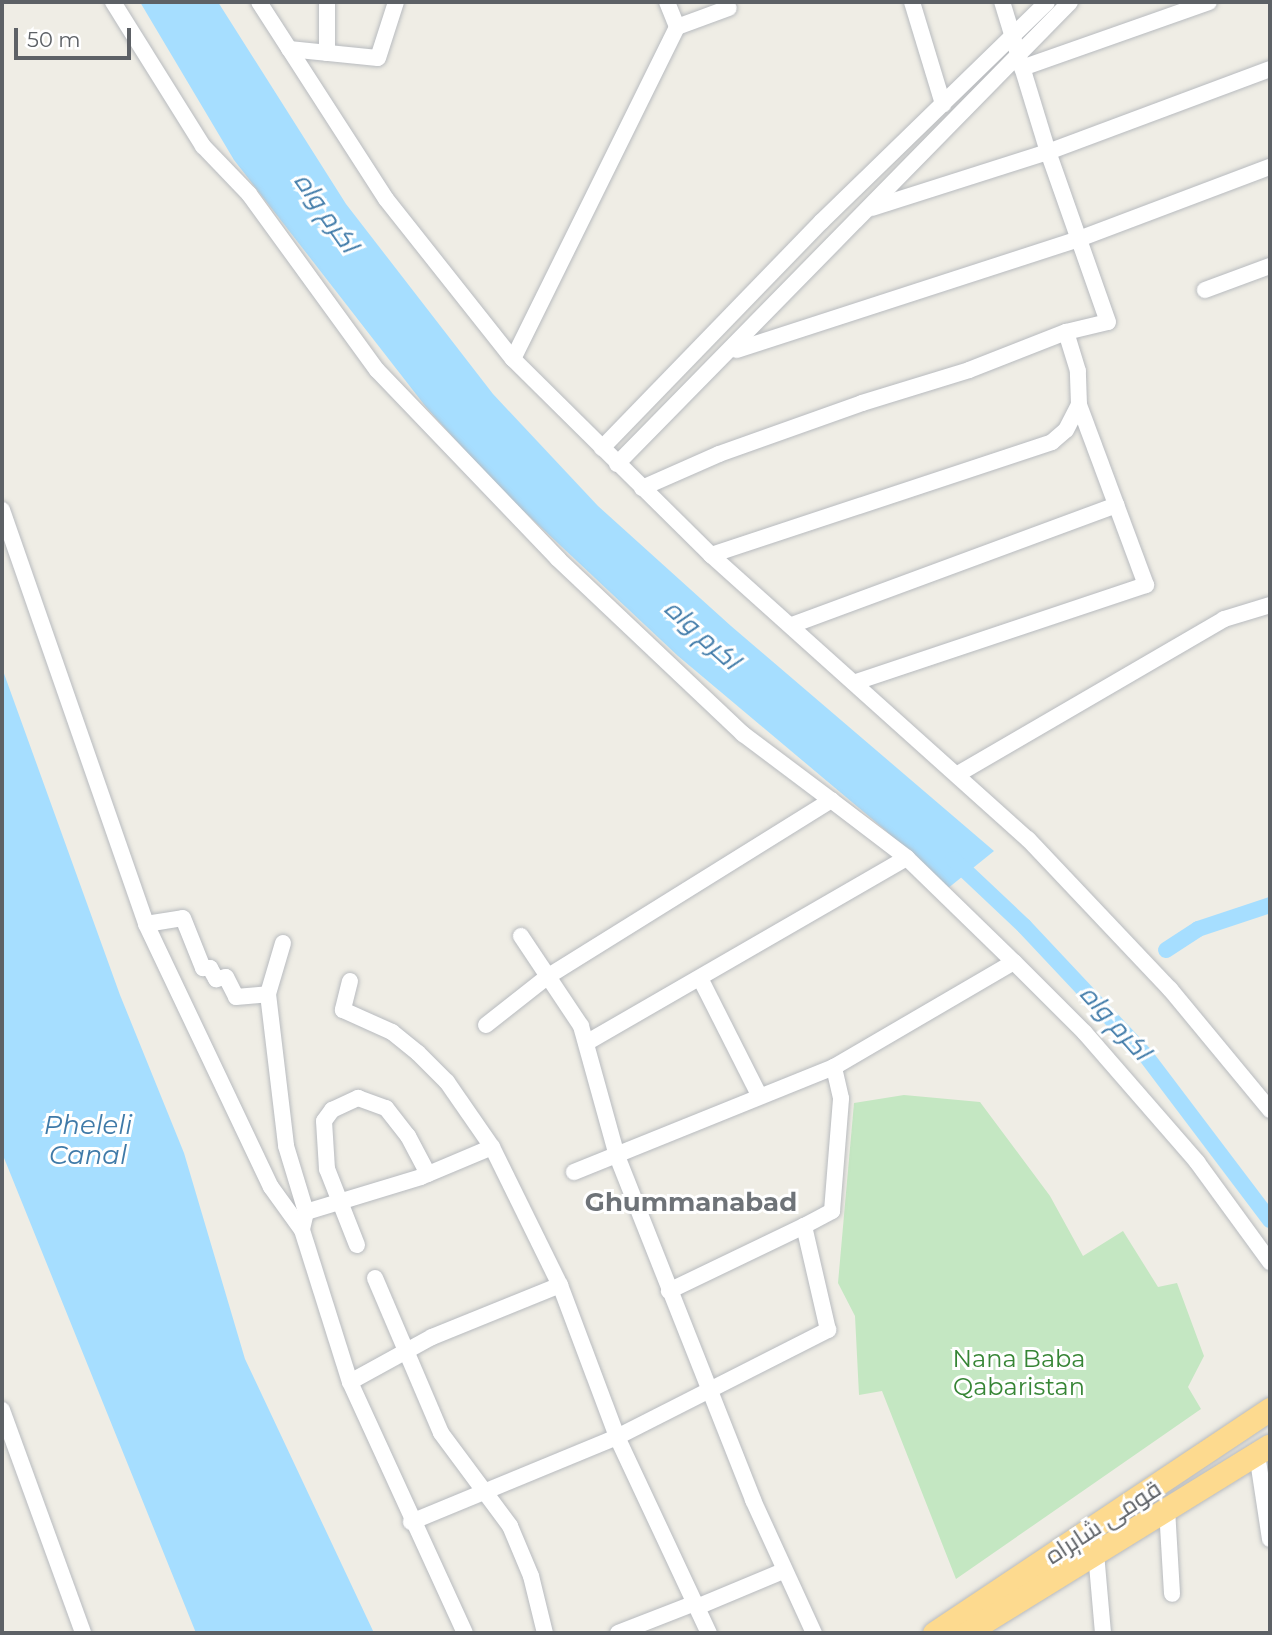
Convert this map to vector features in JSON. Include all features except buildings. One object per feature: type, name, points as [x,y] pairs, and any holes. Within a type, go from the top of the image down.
[{"type":"highway","name":"قومی شاہراہ","points":[[934,1633],[1270,1409]]},
{"type":"highway","name":"قومی شاہراہ","points":[[966,1633],[1264,1449]]},
{"type":"highway","points":[[1131,1503],[1145,1523]]},
{"type":"street","points":[[113,2],[203,146],[249,194],[377,370],[558,559],[743,734],[907,858],[1014,962],[1085,1033],[1188,1152],[1270,1262]]},
{"type":"street","points":[[259,2],[386,199],[513,359],[711,555],[958,774],[1119,931],[1270,1110]]},
{"type":"street","points":[[327,2],[327,53]]},
{"type":"street","points":[[289,49],[378,58],[396,2]]},
{"type":"street","points":[[667,2],[677,27]]},
{"type":"street","points":[[912,2],[943,104]]},
{"type":"street","points":[[642,488],[719,454],[969,370],[1066,332],[1108,322],[1048,152],[1002,2]]},
{"type":"street","points":[[601,448],[803,240],[1047,2]]},
{"type":"street","points":[[617,464],[656,419],[731,352],[869,208],[1021,61],[1070,2]]},
{"type":"street","points":[[1021,61],[1209,2]]},
{"type":"street","points":[[513,359],[677,27],[729,8]]},
{"type":"street","points":[[869,208],[1048,152],[1270,69]]},
{"type":"street","points":[[731,352],[1079,239],[1270,167]]},
{"type":"street","points":[[1205,290],[1270,266]]},
{"type":"street","points":[[856,682],[1143,587],[1146,581],[1079,405],[1078,371],[1066,332]]},
{"type":"street","points":[[711,555],[1052,442],[1066,430],[1079,405]]},
{"type":"street","points":[[792,625],[1117,505]]},
{"type":"street","points":[[2,510],[146,924],[271,1187],[302,1230],[350,1382],[411,1521],[465,1633]]},
{"type":"street","points":[[958,774],[1224,620],[1270,605]]},
{"type":"street","points":[[486,1025],[547,977],[831,800]]},
{"type":"street","points":[[586,1044],[701,980],[907,858]]},
{"type":"street","points":[[146,924],[183,918],[203,968],[210,968],[216,979],[226,977],[236,997],[268,994]]},
{"type":"street","points":[[521,936],[581,1026],[617,1156],[670,1291],[712,1387],[783,1571],[814,1633]]},
{"type":"street","points":[[283,943],[268,994],[286,1146],[306,1212],[302,1230]]},
{"type":"street","points":[[574,1172],[759,1095],[834,1067],[1014,962]]},
{"type":"street","points":[[701,980],[759,1095]]},
{"type":"street","points":[[350,981],[344,1010],[392,1032],[418,1054],[447,1082],[492,1147],[560,1285],[617,1437],[709,1633]]},
{"type":"street","points":[[670,1291],[832,1211],[841,1098],[834,1067]]},
{"type":"street","points":[[357,1245],[327,1169],[324,1121],[342,1102],[367,1099],[386,1108],[408,1136],[428,1174]]},
{"type":"street","points":[[306,1212],[428,1174],[492,1147]]},
{"type":"street","points":[[411,1521],[617,1437],[828,1329],[804,1226]]},
{"type":"street","points":[[375,1278],[441,1433],[510,1526],[531,1576],[545,1633]]},
{"type":"street","points":[[350,1382],[470,1320],[560,1285]]},
{"type":"street","points":[[2,1409],[83,1633]]},
{"type":"street","points":[[1264,1449],[1270,1539]]},
{"type":"street","points":[[1167,1509],[1172,1594]]},
{"type":"street","points":[[1096,1553],[1103,1633]]},
{"type":"street","points":[[618,1633],[783,1571]]},
{"type":"green space","name":"Nana Baba Qabaristan","points":[[904,1095],[980,1102],[1050,1196],[1083,1256],[1123,1231],[1158,1287],[1177,1283],[1204,1356],[1188,1387],[1201,1409],[956,1579],[882,1391],[859,1395],[855,1316],[838,1283],[854,1103]]},
{"type":"water","points":[[140,2],[218,2],[346,204],[493,394],[598,506],[731,626],[994,851],[947,889],[884,829],[678,656],[496,485],[426,407],[234,160]]},
{"type":"water","name":"Pheleli Canal","points":[[2,668],[120,995],[184,1153],[245,1359],[374,1633],[196,1633],[2,1153]]},
{"type":"waterway","name":"اکرم واہ","points":[[953,859],[1024,926],[1146,1056],[1270,1220]]},
{"type":"waterway","points":[[1166,950],[1198,929],[1270,905]]},
{"type":"district","name":"Ghummanabad","points":[[691,1203]]}]
